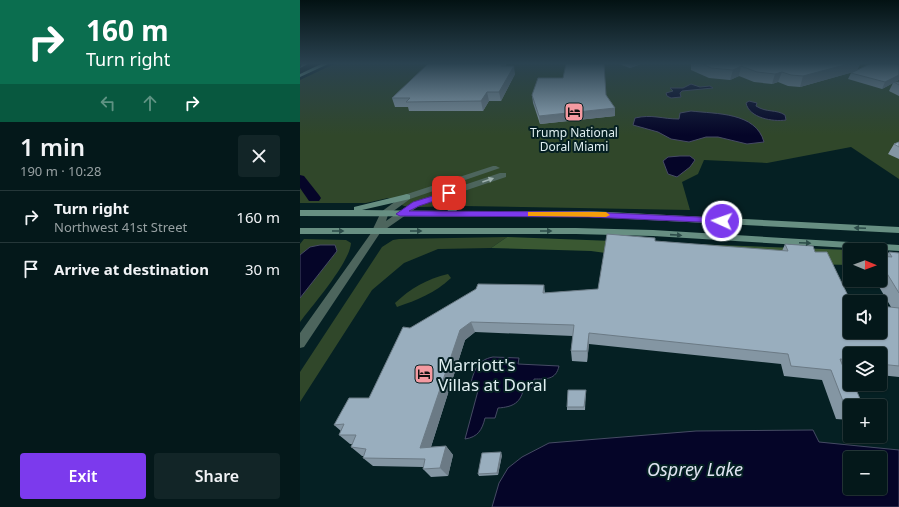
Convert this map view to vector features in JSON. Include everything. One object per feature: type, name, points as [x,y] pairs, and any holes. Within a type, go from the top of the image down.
[{"type":"main road","points":[[454,192],[448,202],[450,208],[455,214]]},
{"type":"main road","points":[[337,213],[407,197]]},
{"type":"main road","points":[[300,213],[618,215],[899,230]]},
{"type":"main road","points":[[300,231],[621,232],[899,248]]},
{"type":"street","points":[[300,343],[377,231],[384,214],[393,205],[407,197],[496,168]]},
{"type":"street","points":[[377,231],[416,204],[504,175]]},
{"type":"green space","points":[[300,88],[899,88],[899,179],[851,147],[767,163],[704,160],[698,174],[682,182],[690,210],[463,206],[418,207],[404,206],[388,198],[366,203],[300,203]]},
{"type":"green space","points":[[507,237],[491,248],[438,249],[404,263],[372,290],[300,402],[300,372],[382,247],[393,240],[399,239]]},
{"type":"green space","points":[[507,237],[843,250],[843,265],[664,261],[591,251],[491,248]]},
{"type":"green space","points":[[304,239],[346,240],[351,243],[349,251],[338,272],[300,322],[300,298],[337,251],[310,247],[300,255],[300,244]]},
{"type":"green space","points":[[448,274],[451,278],[439,288],[419,299],[397,307],[395,303],[413,289],[426,281]]},
{"type":"water","points":[[670,88],[713,88],[682,91],[680,93],[681,97],[671,98],[667,96],[666,93],[673,91]]},
{"type":"water","points":[[749,101],[757,103],[756,106],[764,110],[782,113],[785,115],[786,120],[762,118],[748,108],[746,103]]},
{"type":"water","points":[[691,111],[723,114],[744,120],[753,125],[760,132],[764,142],[747,144],[718,137],[706,137],[689,142],[671,139],[658,132],[633,125],[635,118],[652,117],[679,119],[680,113]]},
{"type":"water","points":[[690,156],[695,160],[690,167],[677,177],[668,174],[663,161],[668,157]]},
{"type":"water","points":[[335,245],[337,251],[300,298],[300,255],[310,247]]},
{"type":"water","points":[[493,357],[519,358],[518,364],[559,366],[556,374],[550,378],[534,379],[533,388],[524,387],[521,397],[516,403],[508,407],[498,408],[495,418],[485,418],[479,432],[473,437],[465,439],[479,387],[470,386],[473,376],[479,364]]},
{"type":"water","name":"Osprey Lake","points":[[813,430],[819,442],[899,450],[899,507],[492,507],[499,483],[508,468],[522,457],[549,443],[696,431]]},
{"type":"building","points":[[403,88],[502,88],[499,92],[487,92],[481,101],[406,102],[410,98],[392,98]]},
{"type":"building","points":[[535,88],[606,88],[606,95],[615,108],[539,116],[532,95]]},
{"type":"building","points":[[899,142],[899,147],[894,144]]},
{"type":"building","points":[[607,234],[655,238],[655,241],[788,251],[785,244],[813,246],[815,252],[827,252],[848,295],[843,295],[843,339],[887,339],[887,307],[899,308],[899,366],[887,365],[887,347],[843,347],[843,359],[840,359],[843,367],[843,391],[857,391],[860,399],[843,399],[843,401],[831,370],[791,366],[788,354],[589,333],[587,351],[571,351],[574,325],[471,322],[460,330],[420,448],[446,446],[440,468],[423,469],[425,459],[363,458],[366,449],[351,447],[356,435],[339,435],[344,424],[334,425],[349,398],[369,398],[403,327],[410,328],[476,289],[478,284],[544,285],[543,293],[598,289]]},
{"type":"building","points":[[889,252],[899,253],[899,293],[887,273],[887,257],[892,257]]},
{"type":"building","points":[[568,390],[586,390],[584,407],[567,407]]},
{"type":"building","points":[[501,452],[497,473],[478,474],[482,453]]},
{"type":"waterway","points":[[300,179],[314,198]]},
{"type":"slow traffic","points":[[531,214],[606,215]]},
{"type":"place","name":"Trump National Doral Miami","points":[[574,112]]},
{"type":"place","name":"Marriott's Villas at Doral","points":[[424,374]]},
{"type":"route","points":[[449,193],[416,204],[400,214],[589,214],[722,221]]}]
